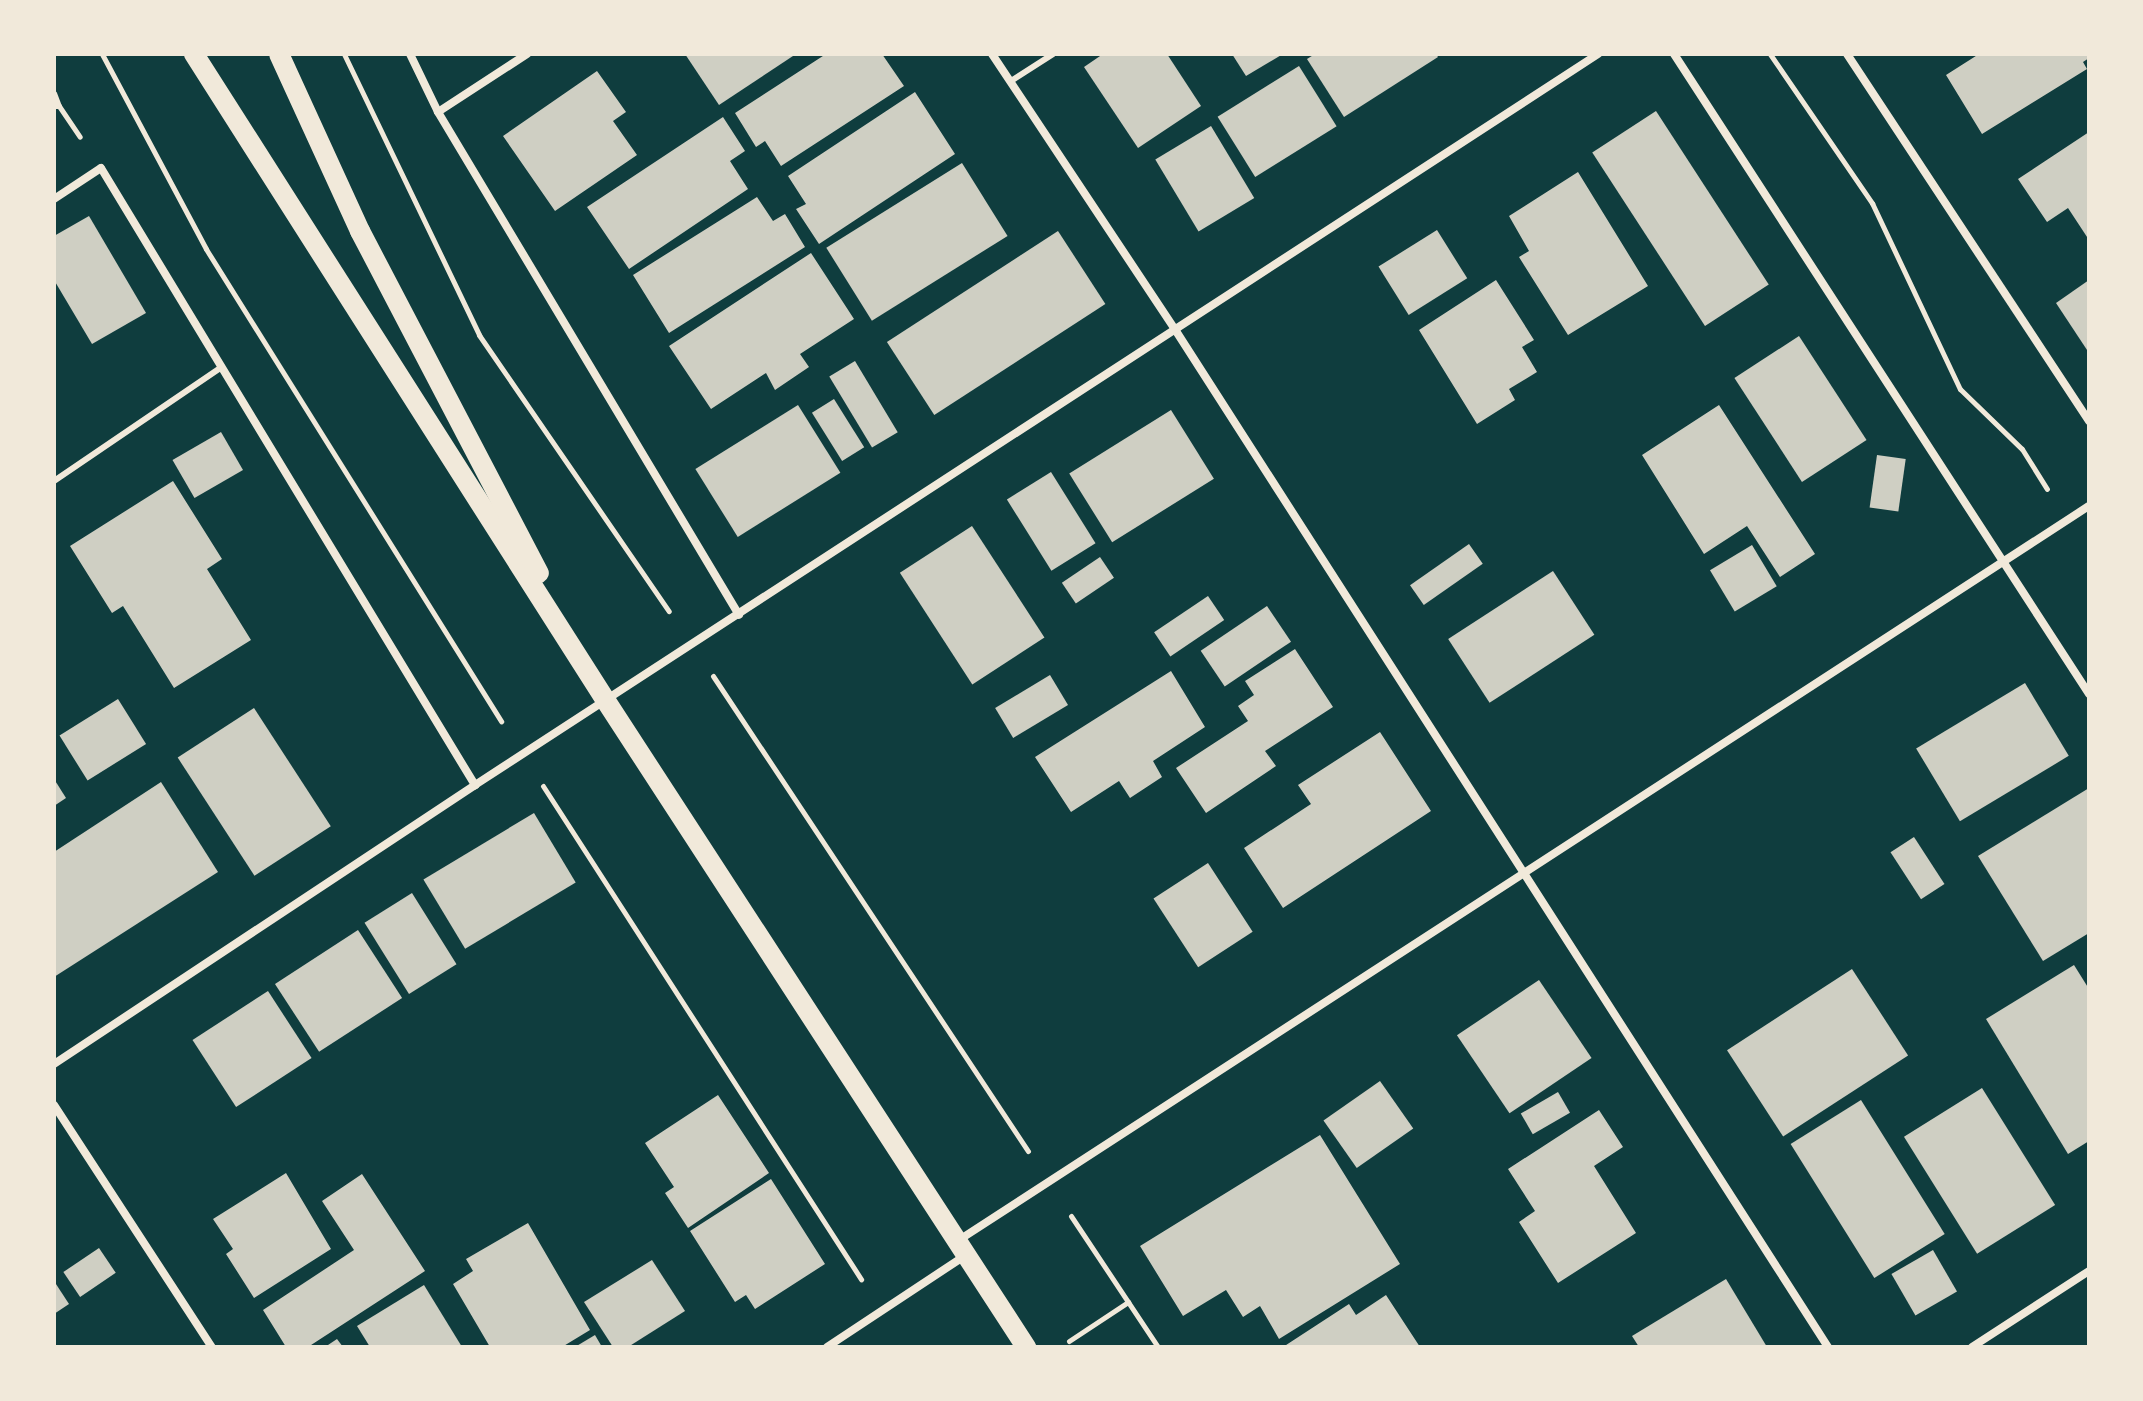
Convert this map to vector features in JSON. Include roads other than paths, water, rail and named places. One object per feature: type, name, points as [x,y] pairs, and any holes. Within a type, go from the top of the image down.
[{"type":"main road","points":[[194,54],[606,701],[1026,1347]]},
{"type":"main road","points":[[279,54],[360,231],[606,701]]},
{"type":"street","points":[[410,54],[438,112],[739,615]]},
{"type":"street","points":[[438,112],[527,54]]},
{"type":"street","points":[[992,54],[1176,331],[1828,1347]]},
{"type":"street","points":[[54,1064],[522,754],[1598,54]]},
{"type":"street","points":[[1674,54],[2089,694]]},
{"type":"street","points":[[1847,54],[2089,421]]},
{"type":"street","points":[[54,199],[101,168],[475,785]]},
{"type":"street","points":[[827,1347],[882,1312],[1049,1182],[2089,506]]},
{"type":"street","points":[[54,1105],[212,1347]]},
{"type":"street","points":[[1972,1347],[2089,1271]]},
{"type":"lane","points":[[1011,81],[1053,54]]},
{"type":"lane","points":[[54,481],[220,368]]}]
